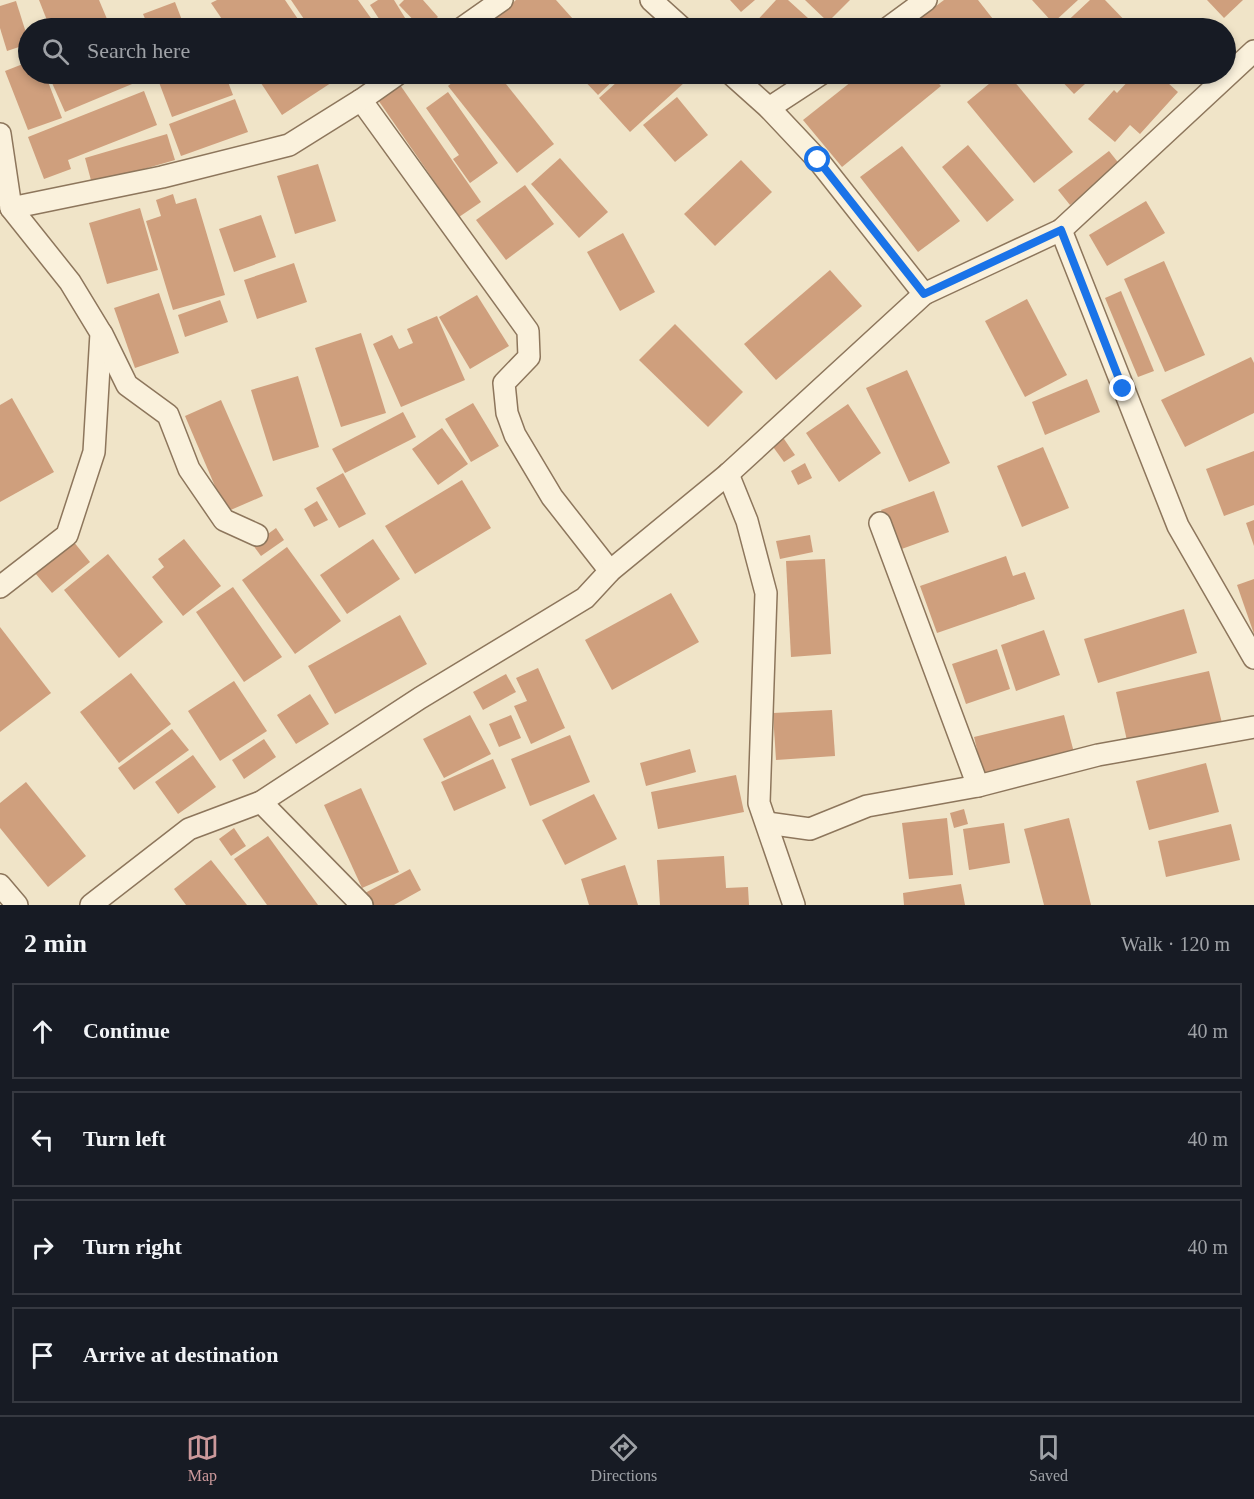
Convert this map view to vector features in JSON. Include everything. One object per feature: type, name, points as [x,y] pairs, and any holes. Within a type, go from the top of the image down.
[{"type":"street","points":[[476,18],[502,0]]},
{"type":"street","points":[[651,0],[671,18]]},
{"type":"street","points":[[902,18],[926,0]]},
{"type":"street","points":[[1236,68],[1254,51]]},
{"type":"street","points":[[11,208],[162,177],[289,145],[384,84]]},
{"type":"street","points":[[742,84],[770,108],[818,160],[924,294]]},
{"type":"street","points":[[770,108],[806,84]]},
{"type":"street","points":[[91,905],[189,830],[261,802],[420,698],[585,598],[610,571],[728,474],[924,294],[1061,230],[1218,84]]},
{"type":"street","points":[[361,100],[528,331],[529,357],[504,383],[507,413],[515,435],[552,496],[610,571]]},
{"type":"street","points":[[0,134],[11,208],[70,282],[101,333],[127,385],[168,415],[189,469],[225,520],[257,535]]},
{"type":"street","points":[[1061,230],[1178,526],[1254,658]]},
{"type":"street","points":[[0,587],[67,535],[94,452],[101,333]]},
{"type":"street","points":[[728,474],[747,521],[766,593],[759,803],[794,905]]},
{"type":"street","points":[[880,523],[978,786]]},
{"type":"street","points":[[767,823],[810,829],[867,806],[978,786],[1098,755],[1254,727]]},
{"type":"street","points":[[261,802],[362,905]]},
{"type":"street","points":[[0,885],[17,905]]},
{"type":"building","points":[[39,0],[99,0],[107,18],[46,18]]},
{"type":"building","points":[[217,0],[285,0],[297,18],[221,18],[211,3]]},
{"type":"building","points":[[291,0],[358,0],[371,18],[303,18]]},
{"type":"building","points":[[378,0],[394,0],[405,18],[378,18],[370,5]]},
{"type":"building","points":[[404,0],[423,0],[438,17],[411,18],[399,5]]},
{"type":"building","points":[[516,0],[556,0],[572,18],[495,18]]},
{"type":"building","points":[[730,0],[755,0],[741,12]]},
{"type":"building","points":[[776,0],[788,0],[808,18],[759,18]]},
{"type":"building","points":[[805,0],[850,0],[832,18],[824,18]]},
{"type":"building","points":[[944,0],[978,0],[992,18],[920,18]]},
{"type":"building","points":[[1032,0],[1078,0],[1058,18],[1048,18]]},
{"type":"building","points":[[1090,0],[1105,0],[1122,18],[1071,18]]},
{"type":"building","points":[[1207,0],[1243,0],[1224,18]]},
{"type":"building","points":[[16,1],[21,18],[18,18],[18,47],[7,51],[0,28],[0,6]]},
{"type":"building","points":[[175,2],[181,18],[145,18],[143,14]]},
{"type":"building","points":[[18,66],[18,84],[49,84],[62,118],[28,130],[5,71]]},
{"type":"building","points":[[52,84],[132,84],[65,112]]},
{"type":"building","points":[[160,84],[229,84],[233,95],[172,117]]},
{"type":"building","points":[[262,84],[329,84],[282,115]]},
{"type":"building","points":[[395,84],[399,84],[481,202],[459,217],[376,97]]},
{"type":"building","points":[[450,84],[506,84],[554,144],[517,173],[448,86]]},
{"type":"building","points":[[588,84],[610,84],[598,95]]},
{"type":"building","points":[[615,84],[683,84],[630,132],[599,98]]},
{"type":"building","points":[[848,84],[939,84],[941,86],[842,167],[803,120]]},
{"type":"building","points":[[989,84],[1016,84],[1073,152],[1034,183],[967,102]]},
{"type":"building","points":[[1064,84],[1085,84],[1074,94]]},
{"type":"building","points":[[1126,84],[1169,84],[1178,92],[1140,134],[1130,125],[1115,142],[1088,119],[1114,90],[1117,93]]},
{"type":"building","points":[[144,91],[157,125],[68,160],[71,169],[44,179],[28,137]]},
{"type":"building","points":[[448,92],[498,163],[470,183],[453,159],[459,155],[426,108]]},
{"type":"building","points":[[677,97],[708,135],[675,162],[643,125]]},
{"type":"building","points":[[235,99],[248,132],[181,156],[169,124]]},
{"type":"building","points":[[167,134],[175,160],[92,184],[85,158]]},
{"type":"building","points":[[968,145],[1014,200],[987,222],[942,167]]},
{"type":"building","points":[[902,146],[960,221],[918,252],[860,177]]},
{"type":"building","points":[[1109,151],[1121,166],[1070,205],[1058,190]]},
{"type":"building","points":[[560,158],[608,212],[579,238],[531,184]]},
{"type":"building","points":[[741,160],[772,192],[715,246],[684,214]]},
{"type":"building","points":[[318,164],[336,221],[295,234],[277,176]]},
{"type":"building","points":[[525,185],[554,224],[506,260],[476,220]]},
{"type":"building","points":[[173,194],[176,204],[196,198],[225,295],[173,310],[146,221],[161,216],[156,200]]},
{"type":"building","points":[[1146,201],[1165,233],[1107,266],[1089,235]]},
{"type":"building","points":[[140,208],[158,270],[107,284],[89,223]]},
{"type":"building","points":[[261,215],[276,257],[234,272],[219,229]]},
{"type":"building","points":[[623,233],[655,292],[620,311],[587,252]]},
{"type":"building","points":[[1164,261],[1205,355],[1165,372],[1124,279]]},
{"type":"building","points":[[294,263],[307,302],[257,319],[244,280]]},
{"type":"building","points":[[830,270],[862,306],[776,380],[744,344]]},
{"type":"building","points":[[1121,291],[1154,371],[1138,377],[1105,298]]},
{"type":"building","points":[[159,293],[179,353],[135,368],[114,308]]},
{"type":"building","points":[[477,295],[509,346],[470,369],[439,317]]},
{"type":"building","points":[[1027,299],[1067,375],[1025,397],[985,321]]},
{"type":"building","points":[[220,300],[228,322],[185,337],[178,315]]},
{"type":"building","points":[[437,316],[465,380],[401,407],[373,344],[392,335],[399,349],[413,343],[407,329]]},
{"type":"building","points":[[675,324],[743,392],[708,427],[639,360]]},
{"type":"building","points":[[361,333],[386,413],[341,427],[315,348]]},
{"type":"building","points":[[1251,357],[1254,363],[1254,413],[1185,447],[1161,400]]},
{"type":"building","points":[[907,370],[950,463],[909,482],[866,388]]},
{"type":"building","points":[[298,376],[319,447],[273,461],[251,390]]},
{"type":"building","points":[[1087,379],[1100,412],[1045,435],[1032,402]]},
{"type":"building","points":[[12,398],[54,472],[0,502],[0,405]]},
{"type":"building","points":[[221,400],[263,496],[226,512],[185,416]]},
{"type":"building","points":[[473,403],[499,446],[471,462],[445,419]]},
{"type":"building","points":[[848,404],[881,453],[839,482],[806,433]]},
{"type":"building","points":[[403,412],[416,437],[345,473],[332,449]]},
{"type":"building","points":[[442,428],[468,464],[438,485],[412,449]]},
{"type":"building","points":[[782,436],[795,455],[784,462],[771,444]]},
{"type":"building","points":[[1043,447],[1069,508],[1022,527],[997,466]]},
{"type":"building","points":[[1254,451],[1254,505],[1224,516],[1206,469]]},
{"type":"building","points":[[805,463],[812,478],[798,485],[791,471]]},
{"type":"building","points":[[343,473],[366,514],[339,528],[316,488]]},
{"type":"building","points":[[462,480],[491,528],[415,574],[385,526]]},
{"type":"building","points":[[934,491],[949,532],[896,551],[881,510]]},
{"type":"building","points":[[317,501],[328,520],[314,527],[304,509]]},
{"type":"building","points":[[1254,520],[1254,546],[1246,523]]},
{"type":"building","points":[[276,528],[284,540],[261,556],[253,545]]},
{"type":"building","points":[[810,535],[813,552],[780,559],[776,541]]},
{"type":"building","points":[[184,539],[221,586],[183,616],[152,577],[164,567],[158,559]]},
{"type":"building","points":[[373,539],[400,579],[347,614],[320,575]]},
{"type":"building","points":[[73,541],[90,562],[52,593],[35,573]]},
{"type":"building","points":[[287,547],[341,621],[295,654],[242,580]]},
{"type":"building","points":[[108,554],[163,622],[119,658],[64,590]]},
{"type":"building","points":[[1006,556],[1013,576],[1025,572],[1035,599],[937,633],[920,586]]},
{"type":"building","points":[[825,559],[831,654],[791,657],[786,561]]},
{"type":"building","points":[[1254,579],[1254,634],[1237,585]]},
{"type":"building","points":[[233,587],[282,657],[244,682],[196,612]]},
{"type":"building","points":[[671,593],[699,642],[612,690],[585,640]]},
{"type":"building","points":[[1184,609],[1197,653],[1098,683],[1084,639]]},
{"type":"building","points":[[400,615],[427,664],[335,714],[308,666]]},
{"type":"building","points":[[0,627],[51,693],[0,732]]},
{"type":"building","points":[[1044,630],[1060,675],[1016,691],[1001,645]]},
{"type":"building","points":[[997,649],[1010,689],[966,704],[952,664]]},
{"type":"building","points":[[538,668],[565,728],[531,744],[514,706],[527,701],[516,678]]},
{"type":"building","points":[[1209,671],[1222,723],[1128,745],[1116,692]]},
{"type":"building","points":[[131,673],[171,724],[119,763],[80,712]]},
{"type":"building","points":[[506,674],[516,692],[483,710],[473,692]]},
{"type":"building","points":[[234,681],[267,731],[220,761],[188,711]]},
{"type":"building","points":[[310,694],[329,724],[296,744],[277,715]]},
{"type":"building","points":[[832,710],[835,756],[776,760],[773,713]]},
{"type":"building","points":[[470,715],[491,754],[444,778],[423,739]]},
{"type":"building","points":[[511,715],[521,738],[499,747],[489,724]]},
{"type":"building","points":[[1064,715],[1076,760],[985,782],[974,737]]},
{"type":"building","points":[[172,729],[189,750],[134,790],[118,768]]},
{"type":"building","points":[[570,735],[590,782],[530,806],[511,759]]},
{"type":"building","points":[[264,739],[276,757],[244,779],[232,760]]},
{"type":"building","points":[[690,749],[696,772],[646,786],[640,763]]},
{"type":"building","points":[[193,755],[216,787],[178,814],[155,782]]},
{"type":"building","points":[[493,759],[506,788],[454,811],[441,782]]},
{"type":"building","points":[[1206,763],[1219,812],[1149,830],[1136,781]]},
{"type":"building","points":[[736,775],[744,812],[658,829],[651,792]]},
{"type":"building","points":[[26,782],[86,856],[48,887],[0,828],[0,803]]},
{"type":"building","points":[[361,788],[399,872],[362,888],[324,805]]},
{"type":"building","points":[[594,794],[617,839],[565,865],[542,820]]},
{"type":"building","points":[[964,809],[968,824],[954,828],[950,813]]},
{"type":"building","points":[[947,818],[953,875],[909,879],[902,823]]},
{"type":"building","points":[[1069,818],[1091,905],[1044,905],[1024,829]]},
{"type":"building","points":[[1004,823],[1010,863],[969,870],[963,829]]},
{"type":"building","points":[[1231,824],[1240,860],[1166,877],[1158,841]]},
{"type":"building","points":[[234,828],[246,846],[231,856],[219,839]]},
{"type":"building","points":[[268,836],[318,905],[267,905],[234,859]]},
{"type":"building","points":[[724,856],[726,888],[748,887],[749,905],[660,905],[657,860]]},
{"type":"building","points":[[211,860],[247,905],[186,905],[174,889]]},
{"type":"building","points":[[625,865],[638,905],[589,905],[581,879]]},
{"type":"building","points":[[410,869],[421,890],[394,905],[372,905],[365,893]]},
{"type":"building","points":[[961,884],[965,905],[904,905],[903,893]]},
{"type":"route","points":[[818,160],[924,294],[1061,230],[1123,389]]}]
